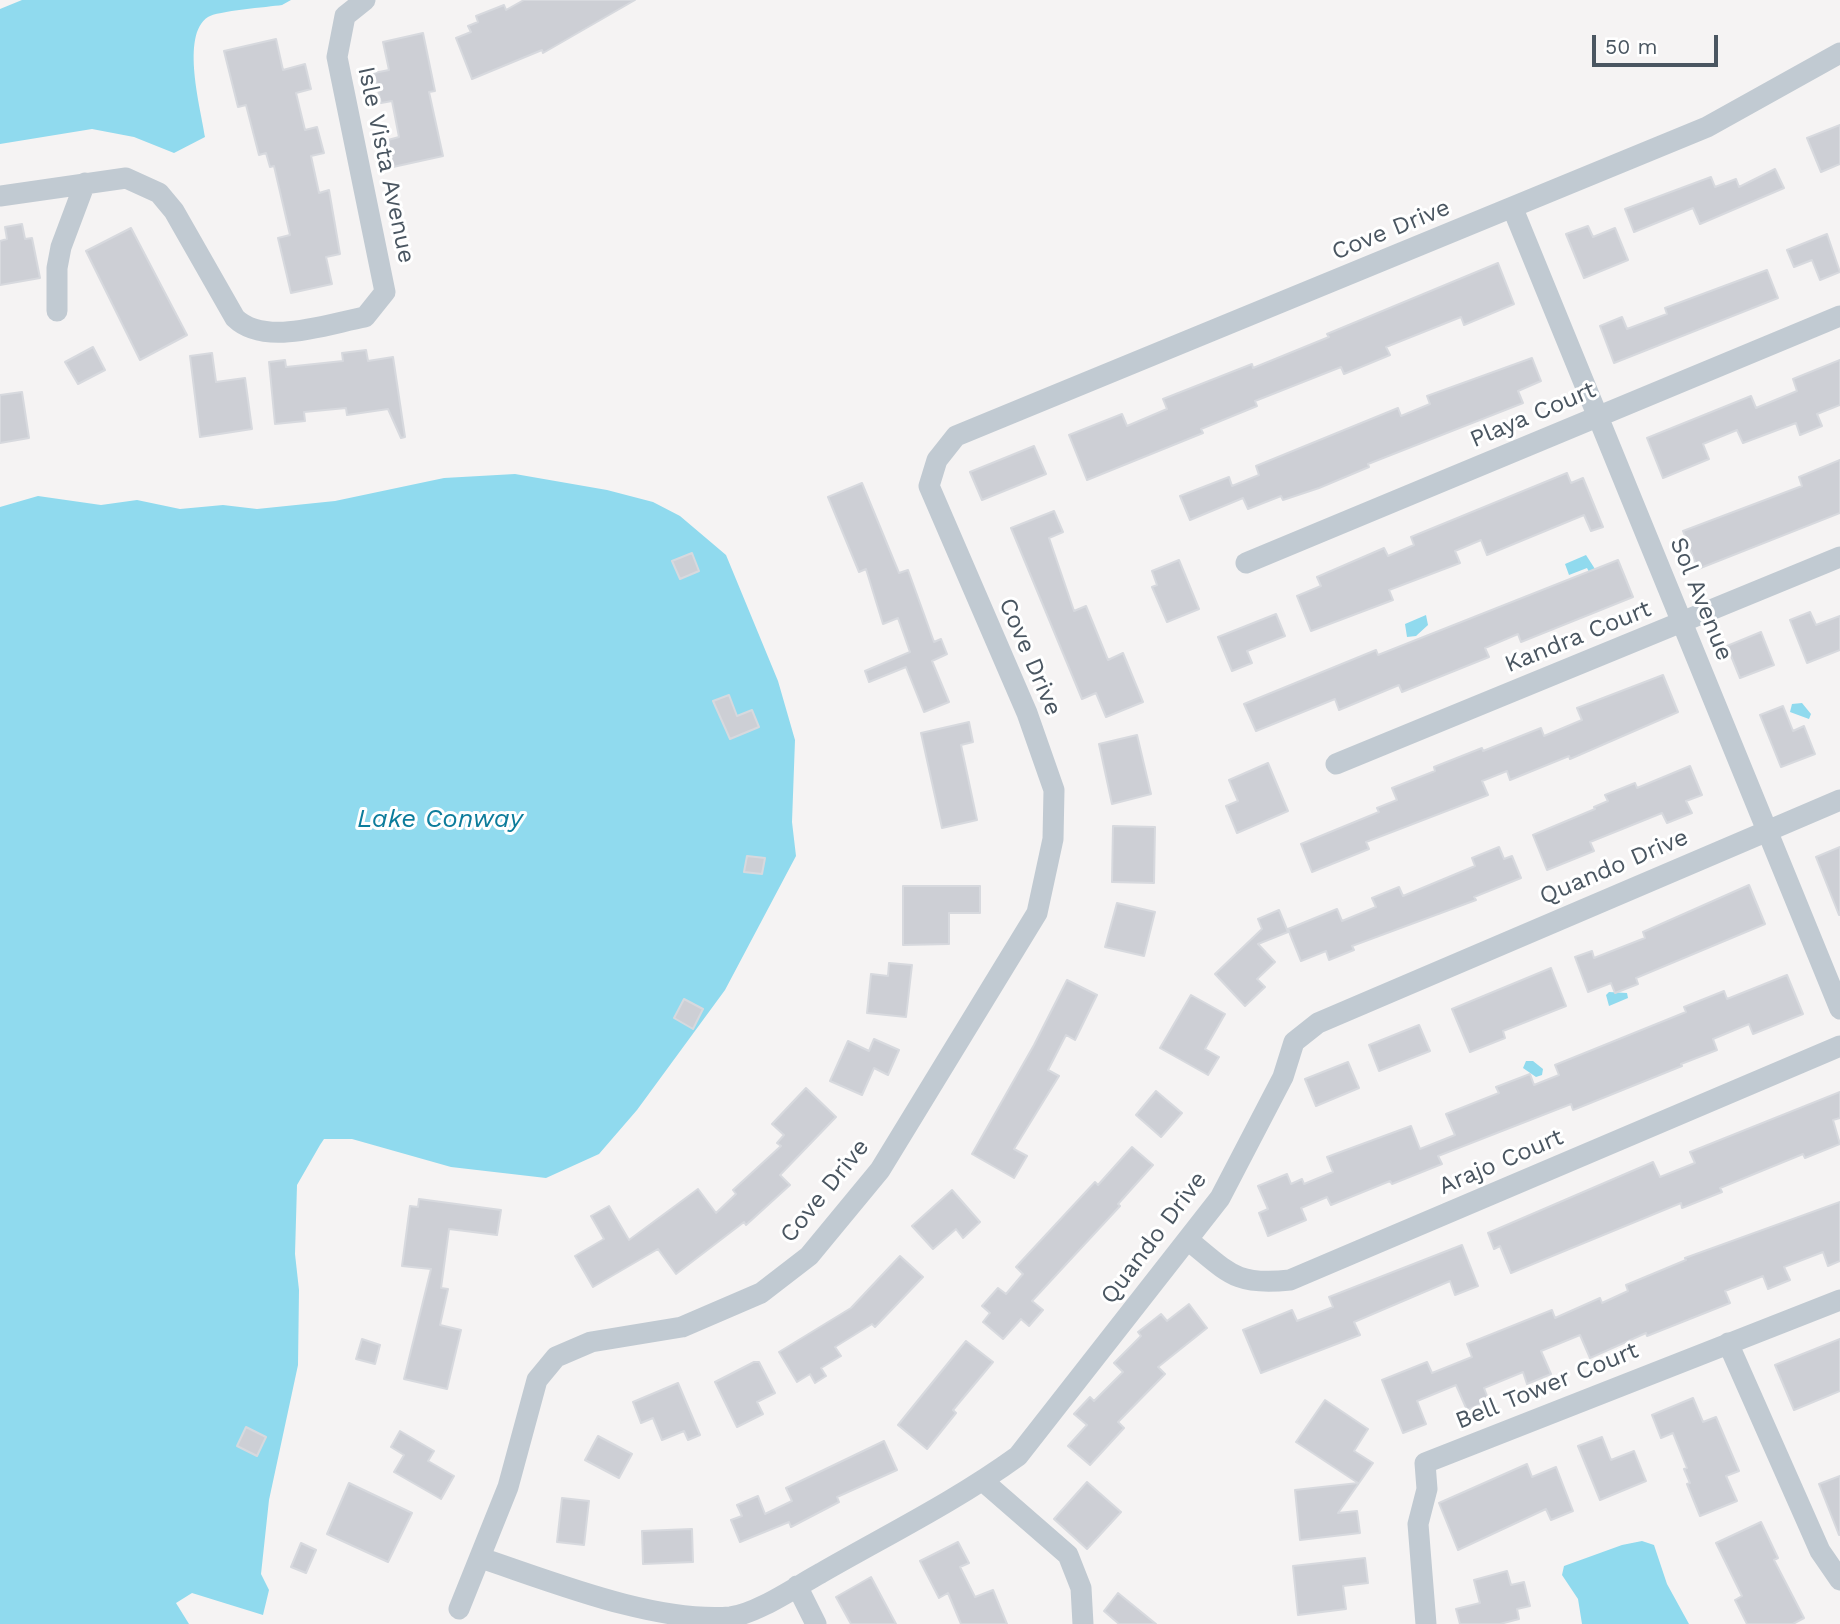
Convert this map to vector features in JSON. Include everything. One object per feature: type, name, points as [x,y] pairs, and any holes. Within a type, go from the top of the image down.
[{"type":"street","name":"Isle Vista Avenue","points":[[0,196],[126,178],[159,193],[174,211],[235,318],[244,327],[270,334],[365,317],[385,292],[337,57],[345,16],[365,0]]},
{"type":"street","name":"Cove Drive","points":[[459,1609],[508,1487],[537,1380],[556,1357],[591,1342],[682,1327],[761,1293],[809,1256],[880,1170],[1037,913],[1053,839],[1054,790],[1027,713],[929,486],[937,460],[956,436],[1707,127],[1840,53]]},
{"type":"street","points":[[57,311],[57,268],[61,247],[85,183]]},
{"type":"street","name":"Sol Avenue","points":[[1513,209],[1840,1009]]},
{"type":"street","name":"Playa Court","points":[[1246,563],[1840,316]]},
{"type":"street","name":"Kandra Court","points":[[1336,765],[1840,557]]},
{"type":"street","name":"Quando Drive","points":[[481,1558],[610,1601],[683,1614],[732,1617],[797,1586],[983,1481],[1018,1456],[1220,1198],[1283,1077],[1294,1042],[1318,1023],[1840,800]]},
{"type":"street","name":"Arajo Court","points":[[1188,1240],[1235,1278],[1260,1283],[1290,1280],[1840,1046]]},
{"type":"street","name":"Bell Tower Court","points":[[1426,1624],[1418,1524],[1427,1489],[1425,1463],[1840,1300]]},
{"type":"street","points":[[1728,1343],[1820,1551],[1840,1580]]},
{"type":"street","points":[[983,1481],[1068,1555],[1081,1588],[1083,1624]]},
{"type":"street","points":[[797,1586],[816,1624]]},
{"type":"water","points":[[22,0],[291,0],[282,5],[213,15],[200,26],[195,39],[194,73],[205,137],[174,153],[134,137],[92,129],[0,144],[0,9]]},
{"type":"water","name":"Lake Conway","points":[[515,474],[607,490],[653,502],[680,516],[726,555],[778,681],[795,740],[792,822],[796,856],[725,990],[637,1110],[599,1154],[546,1178],[451,1167],[352,1139],[324,1139],[297,1185],[295,1254],[299,1290],[298,1365],[269,1500],[261,1574],[269,1590],[263,1615],[192,1593],[176,1603],[189,1624],[0,1624],[0,507],[38,496],[101,505],[137,500],[180,509],[223,505],[257,509],[335,501],[444,478]]},
{"type":"water","points":[[1586,555],[1595,569],[1589,572],[1587,568],[1569,575],[1565,564]]},
{"type":"water","points":[[1426,615],[1428,625],[1416,636],[1407,637],[1405,624]]},
{"type":"water","points":[[1802,703],[1811,714],[1809,719],[1790,712],[1792,704]]},
{"type":"water","points":[[1609,992],[1627,993],[1628,998],[1609,1006],[1606,995]]},
{"type":"water","points":[[1526,1061],[1533,1061],[1543,1069],[1542,1075],[1536,1077],[1523,1068]]},
{"type":"water","points":[[1642,1541],[1654,1545],[1667,1584],[1689,1624],[1582,1624],[1578,1599],[1562,1575],[1564,1566],[1622,1545]]},
{"type":"building","points":[[524,0],[635,0],[543,53],[542,50],[472,79],[456,38],[471,32],[468,26],[478,22],[476,16],[504,5],[506,10]]},
{"type":"building","points":[[423,33],[435,91],[429,92],[443,156],[393,167],[388,140],[399,137],[392,101],[381,103],[374,73],[389,70],[383,42]]},
{"type":"building","points":[[276,39],[283,70],[305,64],[311,89],[296,93],[305,130],[317,127],[324,153],[311,156],[319,193],[329,190],[340,254],[326,257],[332,284],[291,293],[278,238],[290,235],[274,166],[270,167],[266,153],[259,155],[246,105],[238,107],[224,51]]},
{"type":"building","points":[[1840,125],[1840,164],[1821,172],[1807,138]]},
{"type":"building","points":[[1775,169],[1784,188],[1700,224],[1693,208],[1634,232],[1625,209],[1711,177],[1715,187],[1736,179],[1739,187]]},
{"type":"building","points":[[22,224],[25,239],[32,238],[40,278],[0,285],[0,241],[7,239],[5,227]]},
{"type":"building","points":[[1588,226],[1593,237],[1615,228],[1628,260],[1584,278],[1566,234]]},
{"type":"building","points":[[131,228],[187,335],[140,360],[86,251]]},
{"type":"building","points":[[1827,234],[1840,272],[1820,280],[1812,260],[1794,267],[1787,250]]},
{"type":"building","points":[[1498,263],[1514,304],[1464,325],[1461,317],[1386,347],[1390,355],[1344,374],[1341,367],[1255,401],[1257,406],[1201,429],[1203,433],[1087,480],[1069,435],[1122,414],[1127,426],[1167,409],[1163,399],[1252,364],[1253,368],[1329,337],[1327,334]]},
{"type":"building","points":[[1767,270],[1778,298],[1614,363],[1600,326],[1622,317],[1627,329],[1667,314],[1665,308]]},
{"type":"building","points":[[93,347],[105,370],[78,384],[65,362]]},
{"type":"building","points":[[366,350],[368,361],[393,357],[405,437],[401,438],[388,409],[347,415],[346,408],[304,412],[305,421],[275,424],[269,362],[285,360],[286,367],[343,361],[342,353]]},
{"type":"building","points":[[212,353],[216,382],[245,378],[252,429],[200,437],[190,356]]},
{"type":"building","points":[[1532,358],[1541,381],[1518,391],[1523,403],[1368,464],[1369,467],[1319,488],[1283,500],[1281,496],[1248,509],[1243,498],[1190,520],[1180,496],[1229,477],[1232,486],[1259,475],[1256,466],[1398,408],[1401,416],[1430,404],[1427,396]]},
{"type":"building","points":[[1840,360],[1840,405],[1817,414],[1822,426],[1800,435],[1796,423],[1743,443],[1737,430],[1703,444],[1709,459],[1663,478],[1647,438],[1751,396],[1756,408],[1797,391],[1793,379]]},
{"type":"building","points":[[22,392],[29,438],[0,443],[0,395]]},
{"type":"building","points":[[1034,446],[1046,474],[982,500],[970,472]]},
{"type":"building","points":[[1840,460],[1840,513],[1698,569],[1683,531],[1802,486],[1799,477]]},
{"type":"building","points":[[1567,473],[1571,483],[1583,478],[1603,527],[1591,531],[1584,515],[1487,555],[1481,540],[1455,551],[1460,563],[1389,590],[1393,600],[1311,631],[1297,596],[1321,586],[1317,577],[1384,548],[1388,556],[1414,545],[1411,537]]},
{"type":"building","points":[[862,483],[899,573],[908,570],[934,642],[941,639],[947,654],[932,661],[949,702],[924,712],[906,667],[869,682],[865,671],[910,652],[898,618],[883,624],[866,569],[859,572],[828,497]]},
{"type":"building","points":[[1054,511],[1063,532],[1049,538],[1074,611],[1086,606],[1108,660],[1123,653],[1143,702],[1106,717],[1096,693],[1082,699],[1011,528]]},
{"type":"building","points":[[692,553],[699,571],[680,579],[672,561]]},
{"type":"building","points":[[1179,560],[1199,609],[1167,622],[1152,587],[1157,585],[1152,571]]},
{"type":"building","points":[[1618,560],[1633,597],[1521,642],[1518,634],[1485,648],[1489,657],[1402,692],[1399,685],[1339,710],[1335,699],[1256,731],[1244,704],[1376,650],[1378,655]]},
{"type":"building","points":[[1810,612],[1816,625],[1840,616],[1840,650],[1807,663],[1790,620]]},
{"type":"building","points":[[1276,614],[1285,636],[1247,651],[1252,663],[1232,671],[1218,637]]},
{"type":"building","points":[[1761,632],[1774,665],[1740,678],[1727,646]]},
{"type":"building","points":[[1663,675],[1678,712],[1570,759],[1569,756],[1510,780],[1507,771],[1482,781],[1488,795],[1366,842],[1369,849],[1312,872],[1301,844],[1379,812],[1377,808],[1397,800],[1392,788],[1435,771],[1434,767],[1482,748],[1483,751],[1541,728],[1544,736],[1582,720],[1577,708]]},
{"type":"building","points":[[729,695],[737,716],[752,710],[759,727],[730,739],[713,701]]},
{"type":"building","points":[[1783,706],[1793,731],[1804,726],[1815,754],[1781,767],[1760,715]]},
{"type":"building","points":[[969,722],[973,742],[961,745],[977,820],[942,828],[921,733]]},
{"type":"building","points":[[1137,735],[1151,794],[1112,804],[1099,744]]},
{"type":"building","points":[[1268,763],[1288,811],[1237,833],[1226,806],[1238,801],[1229,780]]},
{"type":"building","points":[[1690,766],[1702,795],[1686,801],[1692,813],[1667,823],[1662,813],[1590,842],[1594,851],[1547,870],[1533,835],[1595,809],[1594,807],[1608,801],[1605,795],[1635,783],[1637,788]]},
{"type":"building","points":[[1113,826],[1155,827],[1154,883],[1112,882]]},
{"type":"building","points":[[1499,847],[1504,859],[1512,856],[1521,878],[1474,897],[1476,900],[1352,946],[1354,950],[1329,960],[1326,951],[1301,961],[1288,929],[1337,909],[1342,921],[1376,907],[1372,898],[1399,887],[1403,896],[1475,866],[1472,858]]},
{"type":"building","points":[[1840,847],[1840,915],[1839,915],[1816,857]]},
{"type":"building","points":[[747,856],[765,858],[762,874],[744,872]]},
{"type":"building","points":[[1749,885],[1765,924],[1636,978],[1638,984],[1615,993],[1611,983],[1588,992],[1575,957],[1592,951],[1594,958],[1645,938],[1643,932]]},
{"type":"building","points":[[903,886],[980,886],[980,913],[949,913],[949,944],[903,945]]},
{"type":"building","points":[[1117,903],[1155,912],[1144,956],[1105,947]]},
{"type":"building","points":[[1279,910],[1288,932],[1258,944],[1275,962],[1257,979],[1265,987],[1245,1006],[1215,974],[1262,929],[1258,919]]},
{"type":"building","points":[[889,963],[912,965],[906,1017],[867,1013],[871,974],[888,976]]},
{"type":"building","points":[[1551,968],[1566,1006],[1503,1031],[1505,1038],[1470,1052],[1452,1009]]},
{"type":"building","points":[[1787,975],[1803,1014],[1753,1034],[1749,1024],[1713,1039],[1717,1050],[1681,1064],[1682,1066],[1573,1110],[1571,1104],[1438,1156],[1442,1164],[1392,1184],[1390,1181],[1331,1205],[1327,1197],[1301,1208],[1306,1220],[1268,1236],[1259,1213],[1268,1209],[1258,1186],[1287,1174],[1291,1184],[1302,1179],[1304,1184],[1333,1172],[1327,1157],[1411,1126],[1420,1149],[1455,1135],[1446,1114],[1499,1093],[1496,1087],[1530,1074],[1534,1085],[1559,1075],[1555,1065],[1686,1012],[1684,1007],[1724,991],[1727,999]]},
{"type":"building","points":[[1067,980],[1097,995],[1075,1040],[1066,1035],[1048,1070],[1059,1076],[1014,1149],[1027,1156],[1014,1178],[972,1154],[1034,1045]]},
{"type":"building","points":[[1191,995],[1225,1014],[1205,1049],[1219,1057],[1208,1075],[1160,1048]]},
{"type":"building","points":[[684,999],[703,1009],[693,1029],[674,1018]]},
{"type":"building","points":[[1419,1025],[1430,1051],[1379,1071],[1369,1045]]},
{"type":"building","points":[[874,1039],[899,1050],[888,1075],[874,1068],[862,1095],[830,1081],[848,1041],[869,1051]]},
{"type":"building","points":[[1348,1062],[1359,1088],[1316,1106],[1305,1079]]},
{"type":"building","points":[[806,1088],[836,1117],[780,1175],[790,1185],[746,1225],[744,1222],[676,1274],[658,1249],[593,1287],[575,1256],[604,1239],[591,1216],[609,1206],[629,1240],[698,1189],[716,1213],[736,1194],[733,1190],[781,1146],[777,1143],[784,1135],[772,1124]]},
{"type":"building","points":[[1156,1091],[1182,1113],[1161,1137],[1136,1115]]},
{"type":"building","points":[[1840,1092],[1840,1118],[1833,1120],[1840,1144],[1805,1158],[1803,1154],[1720,1188],[1722,1192],[1682,1208],[1681,1203],[1511,1273],[1500,1246],[1494,1249],[1488,1233],[1653,1162],[1660,1177],[1695,1163],[1690,1152]]},
{"type":"building","points":[[1132,1147],[1153,1165],[1118,1204],[1120,1206],[1032,1301],[1043,1310],[1029,1326],[1021,1319],[1003,1339],[983,1322],[990,1313],[982,1306],[998,1288],[1006,1294],[1023,1274],[1016,1267],[1095,1182],[1098,1185]]},
{"type":"building","points":[[952,1190],[980,1222],[963,1238],[956,1229],[933,1249],[912,1226]]},
{"type":"building","points":[[419,1199],[501,1210],[497,1235],[449,1229],[441,1288],[448,1289],[440,1325],[461,1330],[447,1389],[404,1379],[431,1269],[402,1266],[410,1206],[418,1207]]},
{"type":"building","points":[[1840,1202],[1840,1261],[1828,1266],[1823,1252],[1784,1267],[1790,1280],[1768,1289],[1763,1276],[1725,1291],[1730,1303],[1647,1336],[1646,1333],[1590,1358],[1580,1335],[1541,1351],[1551,1374],[1527,1384],[1523,1372],[1484,1388],[1489,1401],[1467,1410],[1456,1385],[1417,1401],[1426,1424],[1403,1433],[1382,1380],[1427,1362],[1432,1373],[1472,1357],[1467,1344],[1552,1310],[1555,1318],[1600,1298],[1602,1303],[1628,1291],[1626,1285],[1686,1260],[1685,1258]]},
{"type":"building","points":[[1462,1245],[1478,1286],[1455,1295],[1450,1281],[1354,1322],[1360,1335],[1261,1373],[1243,1330],[1292,1310],[1297,1321],[1333,1307],[1329,1297]]},
{"type":"building","points":[[900,1256],[923,1277],[875,1327],[872,1324],[835,1347],[841,1356],[821,1368],[826,1376],[815,1383],[810,1374],[797,1382],[779,1352],[851,1308]]},
{"type":"building","points":[[1189,1304],[1207,1328],[1158,1367],[1165,1374],[1118,1422],[1124,1428],[1090,1465],[1068,1446],[1087,1425],[1074,1414],[1090,1397],[1094,1401],[1123,1372],[1114,1363],[1141,1336],[1138,1332],[1161,1314],[1167,1321]]},
{"type":"building","points":[[362,1339],[380,1345],[375,1364],[356,1359]]},
{"type":"building","points":[[1840,1339],[1840,1391],[1794,1410],[1775,1365]]},
{"type":"building","points":[[966,1341],[993,1362],[953,1410],[956,1413],[927,1449],[898,1425]]},
{"type":"building","points":[[759,1362],[775,1393],[757,1402],[763,1414],[737,1427],[715,1382]]},
{"type":"building","points":[[678,1383],[700,1435],[688,1440],[684,1431],[662,1440],[653,1418],[641,1423],[633,1402]]},
{"type":"building","points":[[1693,1398],[1703,1422],[1716,1417],[1739,1471],[1726,1476],[1737,1501],[1700,1516],[1687,1484],[1690,1483],[1684,1469],[1687,1468],[1673,1433],[1661,1438],[1652,1415]]},
{"type":"building","points":[[1325,1400],[1368,1429],[1354,1451],[1373,1463],[1338,1513],[1357,1511],[1360,1533],[1300,1540],[1295,1490],[1358,1483],[1296,1442]]},
{"type":"building","points":[[246,1427],[266,1437],[257,1456],[237,1446]]},
{"type":"building","points":[[400,1431],[434,1451],[428,1461],[454,1476],[441,1499],[394,1472],[404,1455],[391,1447]]},
{"type":"building","points":[[598,1436],[632,1454],[619,1478],[585,1460]]},
{"type":"building","points":[[1602,1437],[1611,1460],[1634,1451],[1646,1481],[1600,1500],[1578,1446]]},
{"type":"building","points":[[884,1441],[897,1470],[837,1497],[839,1502],[791,1527],[789,1522],[740,1542],[731,1520],[742,1516],[737,1505],[758,1496],[765,1514],[792,1501],[786,1488]]},
{"type":"building","points":[[1527,1464],[1532,1477],[1556,1467],[1573,1511],[1551,1520],[1546,1509],[1458,1550],[1439,1503]]},
{"type":"building","points":[[1840,1476],[1840,1535],[1839,1535],[1819,1484]]},
{"type":"building","points":[[1087,1482],[1121,1512],[1087,1549],[1054,1519]]},
{"type":"building","points":[[349,1483],[412,1513],[388,1562],[327,1534]]},
{"type":"building","points":[[562,1498],[589,1501],[584,1545],[557,1542]]},
{"type":"building","points":[[1761,1522],[1778,1558],[1774,1560],[1804,1618],[1793,1624],[1747,1624],[1735,1600],[1742,1596],[1716,1543]]},
{"type":"building","points":[[692,1529],[693,1562],[643,1564],[642,1531]]},
{"type":"building","points":[[958,1542],[969,1563],[960,1567],[975,1597],[993,1590],[1007,1624],[961,1624],[948,1593],[939,1598],[920,1561]]},
{"type":"building","points":[[301,1543],[316,1550],[306,1573],[291,1567]]},
{"type":"building","points":[[1365,1558],[1368,1583],[1343,1586],[1346,1609],[1298,1615],[1293,1566]]},
{"type":"building","points":[[1507,1571],[1511,1585],[1524,1582],[1530,1606],[1517,1609],[1519,1619],[1500,1624],[1460,1624],[1456,1609],[1480,1603],[1474,1580]]},
{"type":"building","points":[[871,1577],[896,1624],[851,1624],[836,1597]]},
{"type":"building","points":[[1118,1593],[1156,1624],[1119,1624],[1104,1611]]}]
